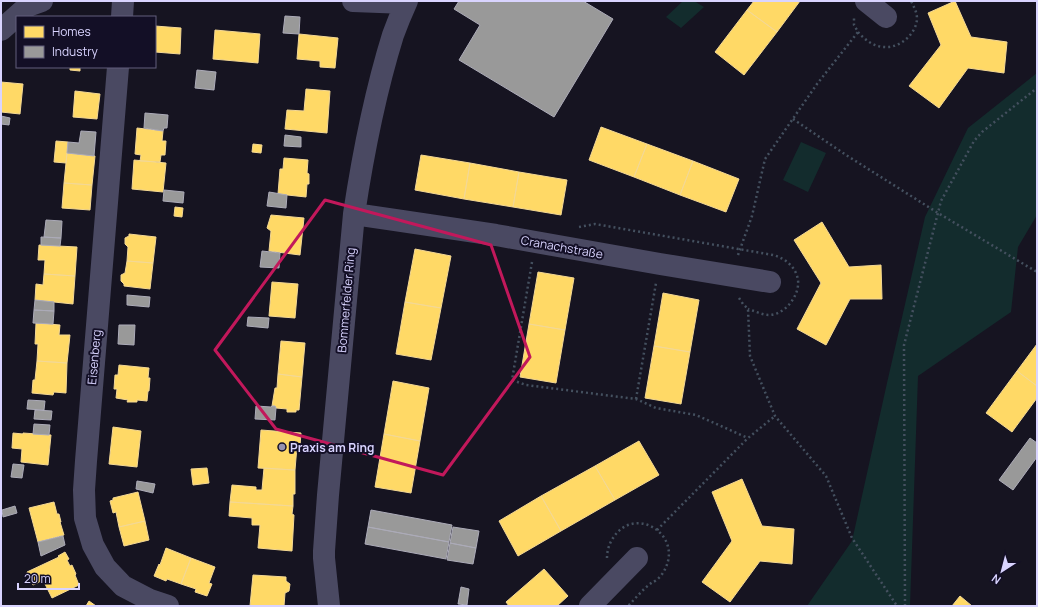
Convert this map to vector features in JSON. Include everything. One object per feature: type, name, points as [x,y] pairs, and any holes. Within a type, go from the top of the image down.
[{"type":"street","points":[[17,16],[28,6],[42,1]]},
{"type":"street","points":[[122,16],[123,1]]},
{"type":"street","points":[[353,1],[407,2]]},
{"type":"street","name":"Bommerfelder Ring","points":[[329,606],[324,558],[328,495],[354,214],[364,154],[381,78],[394,34],[407,2]]},
{"type":"street","points":[[860,8],[886,17]]},
{"type":"street","points":[[1,30],[16,17]]},
{"type":"street","name":"Eisenberg","points":[[118,68],[86,461],[84,490],[85,518],[93,545],[105,567],[123,586],[150,600],[168,606]]},
{"type":"street","name":"Cranachstraße","points":[[354,214],[536,242],[770,282]]},
{"type":"street","points":[[590,606],[637,558]]},
{"type":"path","points":[[860,8],[854,25],[858,32],[817,84],[765,159],[752,216],[730,276],[730,290],[738,296],[748,309],[750,356],[775,416],[826,476],[852,538],[897,606]]},
{"type":"path","points":[[905,606],[904,345],[941,201],[974,141],[982,132],[1037,88]]},
{"type":"path","points":[[793,119],[846,155],[938,213],[1037,272]]},
{"type":"path","points":[[536,242],[512,380],[526,385],[636,399],[656,408],[696,415],[748,438]]},
{"type":"path","points":[[636,399],[660,264]]},
{"type":"path","points":[[657,530],[748,438],[775,416]]},
{"type":"highlighted area","points":[[325,200],[491,245],[530,357],[443,475],[276,429],[215,350]]},
{"type":"green space","points":[[683,1],[694,1],[704,7],[681,28],[666,17]]},
{"type":"green space","points":[[1037,73],[1037,215],[1018,247],[1011,312],[918,376],[910,606],[807,606],[852,541],[925,217],[968,128]]},
{"type":"green space","points":[[801,142],[826,153],[808,192],[783,180]]},
{"type":"building: Homes","points":[[754,1],[800,1],[777,32],[747,10]]},
{"type":"building: Homes","points":[[955,1],[971,37],[1007,42],[1004,73],[968,68],[939,108],[909,86],[941,45],[928,13]]},
{"type":"building: Homes","points":[[747,10],[777,32],[744,75],[715,52]]},
{"type":"building: Homes","points":[[156,26],[181,28],[180,54],[156,52]]},
{"type":"building: Homes","points":[[215,30],[260,34],[258,63],[213,59]]},
{"type":"building: Homes","points":[[299,34],[338,38],[335,68],[320,67],[320,61],[297,59]]},
{"type":"building: Homes","points":[[70,68],[80,68],[80,71],[70,70]]},
{"type":"building: Homes","points":[[1,82],[23,84],[20,114],[1,112]]},
{"type":"building: Homes","points":[[306,89],[330,91],[327,133],[285,129],[287,110],[304,111]]},
{"type":"building: Homes","points":[[75,91],[100,94],[97,119],[73,117]]},
{"type":"building: Homes","points":[[601,127],[647,144],[634,177],[589,160]]},
{"type":"building: Homes","points":[[137,128],[163,131],[162,141],[166,141],[165,155],[161,155],[160,162],[140,161],[141,155],[135,154]]},
{"type":"building: Homes","points":[[56,141],[68,142],[66,163],[54,162]]},
{"type":"building: Homes","points":[[253,144],[262,145],[261,153],[252,152]]},
{"type":"building: Homes","points":[[647,144],[693,161],[680,195],[634,177]]},
{"type":"building: Homes","points":[[67,153],[95,156],[92,185],[64,183]]},
{"type":"building: Homes","points":[[421,155],[470,163],[464,199],[415,190]]},
{"type":"building: Homes","points":[[284,158],[308,160],[307,173],[309,174],[309,184],[307,184],[306,197],[278,194],[280,169],[283,169]]},
{"type":"building: Homes","points":[[134,160],[166,163],[163,192],[132,189]]},
{"type":"building: Homes","points":[[693,161],[739,179],[726,212],[680,195]]},
{"type":"building: Homes","points":[[470,163],[519,172],[513,207],[464,199]]},
{"type":"building: Homes","points":[[519,172],[567,180],[561,215],[513,207]]},
{"type":"building: Homes","points":[[64,183],[92,185],[90,210],[62,208]]},
{"type":"building: Homes","points":[[175,207],[183,208],[182,217],[174,216]]},
{"type":"building: Homes","points":[[271,215],[304,218],[300,255],[269,251],[271,231],[267,228]]},
{"type":"building: Homes","points":[[822,222],[849,267],[881,265],[882,299],[850,299],[826,345],[797,329],[821,283],[794,240]]},
{"type":"building: Homes","points":[[129,234],[156,237],[153,263],[127,261],[128,247],[125,244],[125,238],[129,236]]},
{"type":"building: Homes","points":[[39,245],[77,247],[75,276],[44,274],[45,260],[38,260]]},
{"type":"building: Homes","points":[[415,249],[451,256],[441,308],[405,302]]},
{"type":"building: Homes","points":[[127,261],[153,263],[150,289],[124,286],[121,281],[121,275],[125,273]]},
{"type":"building: Homes","points":[[538,272],[574,278],[565,330],[529,324]]},
{"type":"building: Homes","points":[[44,274],[75,276],[73,304],[35,300],[36,284],[43,285]]},
{"type":"building: Homes","points":[[272,282],[298,284],[295,318],[269,316]]},
{"type":"building: Homes","points":[[663,293],[699,300],[690,352],[654,346]]},
{"type":"building: Homes","points":[[405,302],[441,308],[431,360],[396,354]]},
{"type":"building: Homes","points":[[36,323],[60,325],[59,335],[70,335],[67,363],[37,361],[38,344],[35,344]]},
{"type":"building: Homes","points":[[529,324],[565,330],[556,383],[520,377]]},
{"type":"building: Homes","points":[[281,341],[305,343],[302,377],[278,374]]},
{"type":"building: Homes","points":[[1037,344],[1037,386],[1017,371]]},
{"type":"building: Homes","points":[[654,346],[690,352],[681,404],[645,398]]},
{"type":"building: Homes","points":[[37,361],[67,363],[66,393],[54,392],[53,395],[32,393]]},
{"type":"building: Homes","points":[[119,365],[149,368],[148,378],[150,378],[147,401],[137,400],[137,402],[127,402],[128,400],[116,398],[117,389],[114,389],[115,375],[118,375]]},
{"type":"building: Homes","points":[[1017,371],[1037,386],[1037,398],[1012,432],[986,413]]},
{"type":"building: Homes","points":[[278,374],[302,377],[299,410],[296,410],[296,412],[287,412],[287,409],[272,406],[275,388],[277,388]]},
{"type":"building: Homes","points":[[393,381],[429,388],[420,441],[384,434]]},
{"type":"building: Homes","points":[[113,427],[141,431],[137,467],[109,464]]},
{"type":"building: Homes","points":[[261,430],[301,433],[300,446],[297,446],[295,470],[258,468]]},
{"type":"building: Homes","points":[[13,433],[51,435],[48,465],[21,462],[22,449],[12,448]]},
{"type":"building: Homes","points":[[384,434],[420,441],[411,493],[375,487]]},
{"type":"building: Homes","points":[[639,441],[659,475],[615,500],[595,466]]},
{"type":"building: Homes","points":[[595,466],[615,500],[561,531],[541,496]]},
{"type":"building: Homes","points":[[207,468],[209,483],[193,485],[191,469]]},
{"type":"building: Homes","points":[[264,468],[295,470],[295,494],[293,494],[293,506],[230,502],[232,485],[256,487],[256,490],[262,490]]},
{"type":"building: Homes","points":[[742,479],[762,526],[794,529],[792,564],[760,561],[730,602],[702,582],[732,541],[712,492]]},
{"type":"building: Homes","points":[[138,492],[145,521],[119,527],[116,512],[113,513],[110,501],[113,500],[113,498]]},
{"type":"building: Homes","points":[[541,496],[561,531],[518,556],[499,521]]},
{"type":"building: Homes","points":[[54,502],[57,514],[59,514],[64,535],[38,542],[29,508]]},
{"type":"building: Homes","points":[[230,502],[293,506],[292,551],[258,548],[260,525],[252,525],[252,518],[229,516]]},
{"type":"building: Homes","points":[[145,521],[149,540],[124,546],[119,527]]},
{"type":"building: Homes","points":[[166,548],[191,558],[181,584],[167,579],[166,581],[154,576]]},
{"type":"building: Homes","points":[[65,552],[69,559],[67,560],[70,566],[72,565],[76,574],[75,575],[79,585],[52,598],[43,580],[33,585],[27,572],[59,557],[58,556]]},
{"type":"building: Homes","points":[[191,558],[215,567],[209,583],[212,584],[207,596],[195,592],[196,589],[181,584]]},
{"type":"building: Homes","points":[[544,569],[568,596],[557,606],[509,606],[506,602]]},
{"type":"building: Homes","points":[[253,575],[286,577],[286,581],[290,584],[289,591],[285,593],[284,606],[250,606]]},
{"type":"building: Homes","points":[[960,596],[972,606],[952,606]]},
{"type":"building: Homes","points":[[89,601],[96,606],[86,606]]},
{"type":"building: Industry","points":[[459,1],[583,1],[613,19],[554,117],[459,60],[480,25],[454,9]]},
{"type":"building: Industry","points":[[285,16],[300,17],[299,34],[283,33]]},
{"type":"building: Industry","points":[[197,70],[216,72],[214,90],[195,88]]},
{"type":"building: Industry","points":[[145,113],[168,115],[167,128],[164,128],[163,131],[144,128]]},
{"type":"building: Industry","points":[[1,116],[10,118],[9,125],[1,124]]},
{"type":"building: Industry","points":[[81,131],[96,132],[94,156],[67,153],[68,142],[79,143]]},
{"type":"building: Industry","points":[[285,135],[301,137],[301,147],[284,146]]},
{"type":"building: Industry","points":[[164,190],[184,192],[183,203],[163,201]]},
{"type":"building: Industry","points":[[269,192],[287,195],[286,208],[267,206]]},
{"type":"building: Industry","points":[[46,220],[62,221],[61,238],[44,237]]},
{"type":"building: Industry","points":[[41,237],[61,238],[60,246],[41,245]]},
{"type":"building: Industry","points":[[262,251],[280,253],[279,268],[260,267]]},
{"type":"building: Industry","points":[[127,295],[150,297],[149,307],[127,305]]},
{"type":"building: Industry","points":[[35,300],[54,302],[54,311],[34,310]]},
{"type":"building: Industry","points":[[34,310],[54,311],[53,324],[33,323]]},
{"type":"building: Industry","points":[[248,317],[269,318],[268,328],[247,326]]},
{"type":"building: Industry","points":[[119,325],[135,325],[134,345],[118,344]]},
{"type":"building: Industry","points":[[28,400],[45,401],[44,410],[27,409]]},
{"type":"building: Industry","points":[[256,406],[275,406],[275,420],[255,419]]},
{"type":"building: Industry","points":[[35,410],[52,411],[51,420],[34,419]]},
{"type":"building: Industry","points":[[34,424],[50,425],[49,435],[33,434]]},
{"type":"building: Industry","points":[[1030,438],[1037,443],[1037,457],[1013,490],[999,480]]},
{"type":"building: Industry","points":[[13,464],[24,465],[22,478],[11,477]]},
{"type":"building: Industry","points":[[137,481],[155,484],[153,493],[136,489]]},
{"type":"building: Industry","points":[[15,506],[17,513],[3,517],[2,510]]},
{"type":"building: Industry","points":[[371,510],[452,525],[449,542],[368,527]]},
{"type":"building: Industry","points":[[368,527],[449,542],[446,559],[365,544]]},
{"type":"building: Industry","points":[[453,527],[479,531],[476,548],[450,543]]},
{"type":"building: Industry","points":[[63,536],[65,545],[41,556],[38,542]]},
{"type":"building: Industry","points":[[450,543],[476,548],[473,564],[447,560]]},
{"type":"building: Industry","points":[[461,587],[469,589],[467,605],[458,604]]},
{"type":"place","name":"Praxis am Ring","points":[[282,447]]}]
